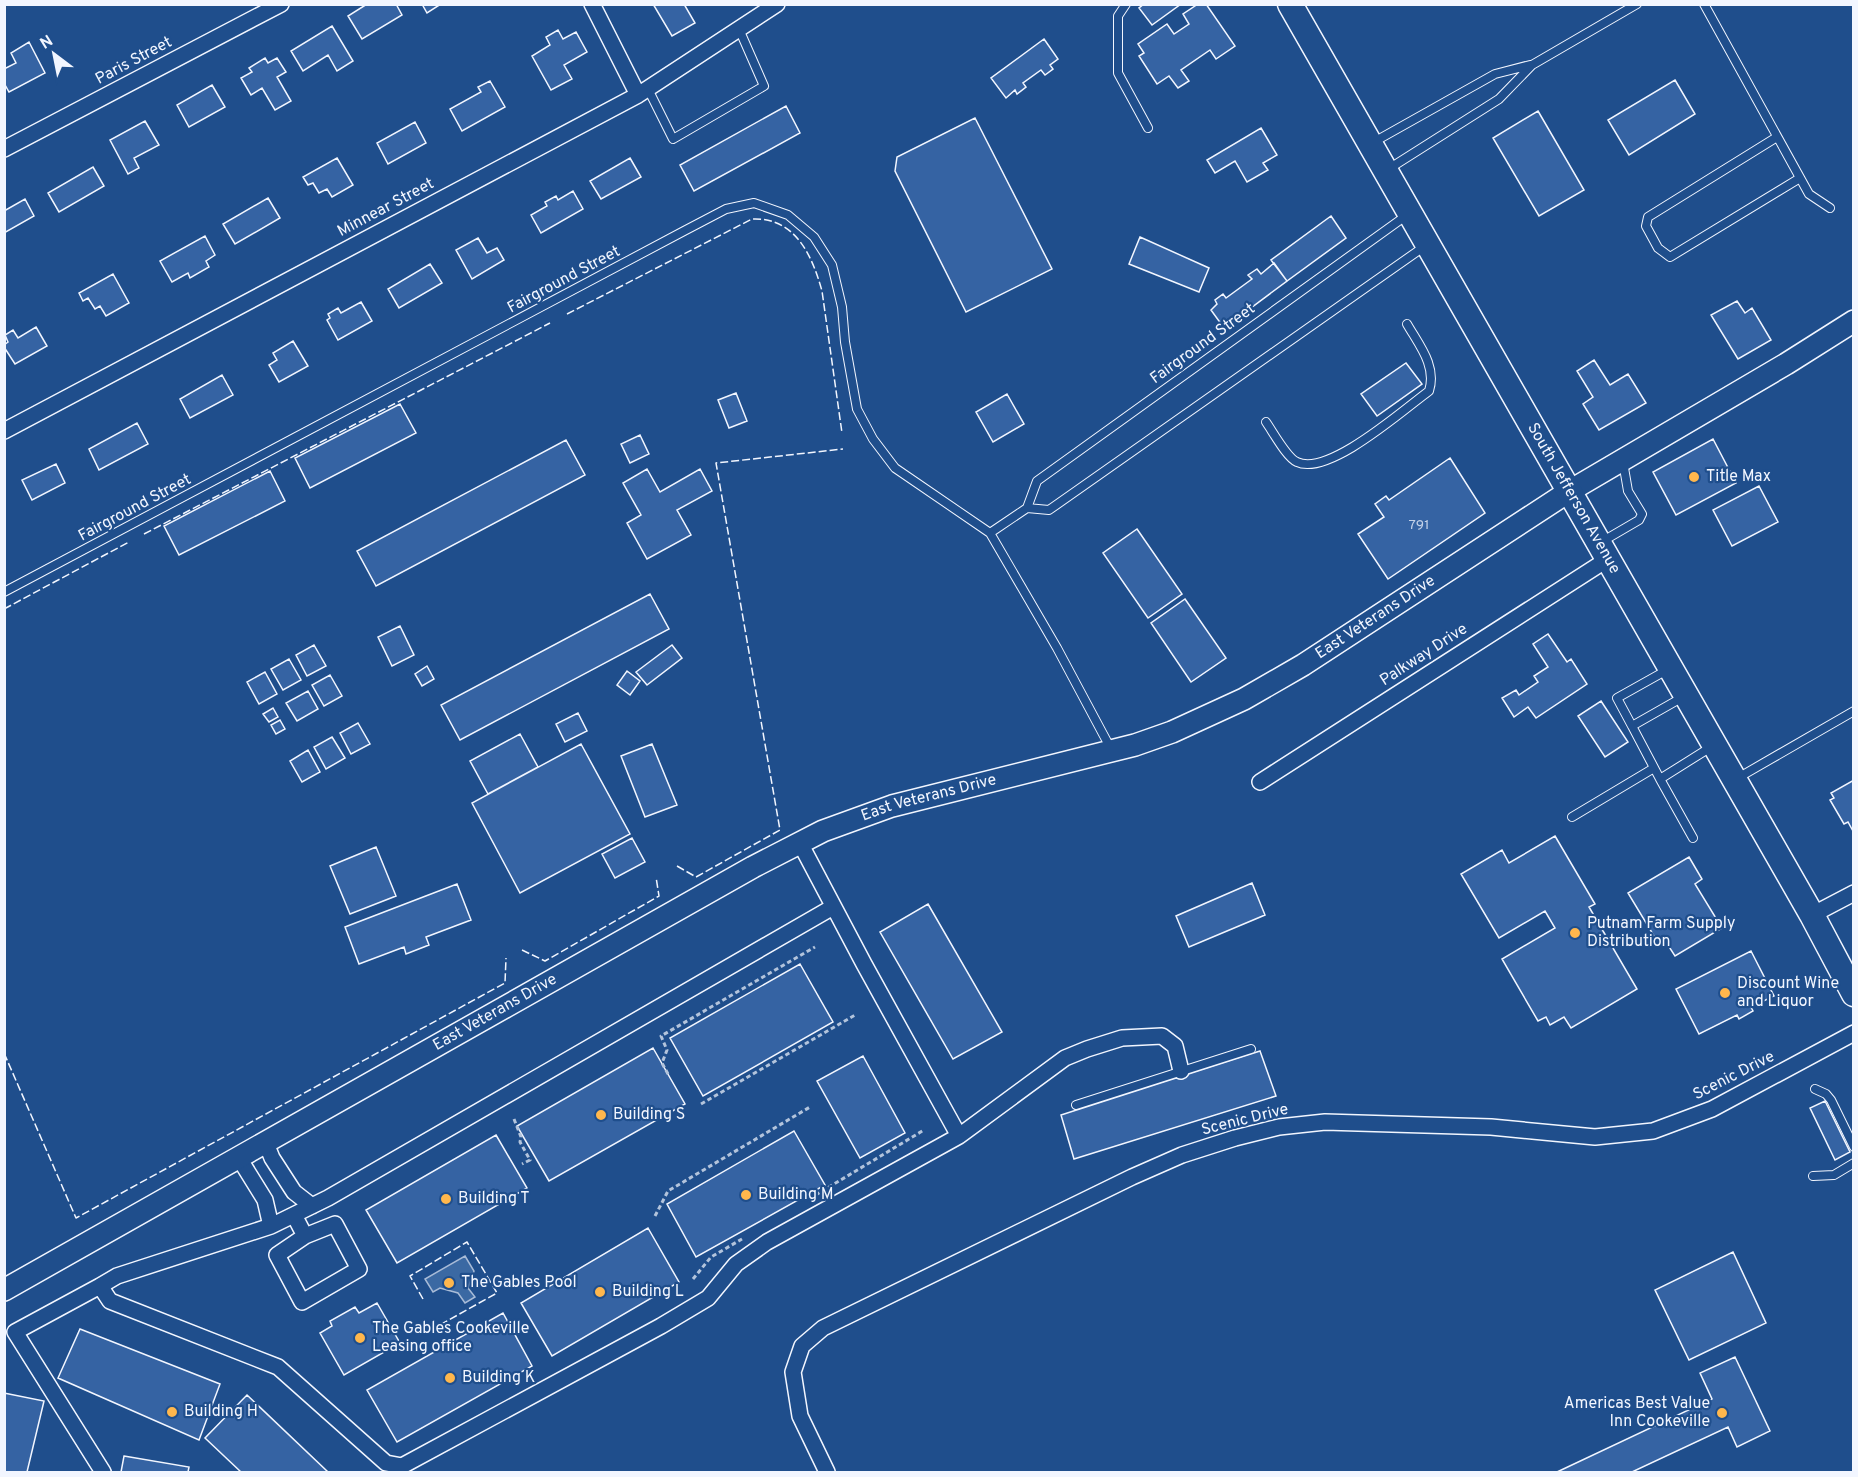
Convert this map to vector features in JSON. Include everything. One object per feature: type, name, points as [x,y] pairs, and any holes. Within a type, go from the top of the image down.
[{"type":"main road","name":"South Jefferson Avenue","points":[[1290,4],[1812,915],[1854,994]]},
{"type":"street","name":"Paris Street","points":[[4,149],[281,4]]},
{"type":"street","points":[[592,4],[643,92]]},
{"type":"street","name":"Minnear Street","points":[[4,430],[643,92],[777,4]]},
{"type":"street","name":"East Veterans Drive","points":[[4,1290],[753,867],[823,831],[892,806],[1135,745],[1172,732],[1244,699],[1282,677],[1568,492],[1786,364],[1854,321]]},
{"type":"street","name":"Palkway Drive","points":[[1260,782],[1603,551]]},
{"type":"street","points":[[800,843],[959,1136]]},
{"type":"street","points":[[1812,915],[1854,893]]},
{"type":"street","points":[[103,1473],[10,1337],[117,1276],[271,1226],[312,1206],[833,907]]},
{"type":"street","name":"Scenic Drive","points":[[827,1473],[800,1416],[793,1372],[802,1346],[823,1328],[1132,1176],[1182,1155],[1235,1138],[1279,1127],[1325,1122],[1491,1127],[1595,1137],[1653,1131],[1712,1109],[1854,1033]]},
{"type":"street","points":[[100,1286],[110,1301],[278,1367],[386,1463],[402,1466],[661,1326],[708,1298],[736,1264],[767,1242],[959,1136],[1065,1058],[1122,1038],[1162,1036],[1175,1047],[1181,1071]]},
{"type":"street","points":[[266,1143],[272,1158],[294,1192],[312,1206]]},
{"type":"street","points":[[239,1158],[265,1200],[271,1226]]},
{"type":"street","points":[[294,1215],[305,1236]]},
{"type":"street","points":[[335,1224],[359,1269],[302,1302],[277,1255],[305,1236],[335,1224]]},
{"type":"lane","points":[[1126,4],[1118,16],[1118,73],[1148,128]]},
{"type":"lane","points":[[1385,170],[1499,99],[1532,65],[1637,4]]},
{"type":"lane","points":[[1704,4],[1809,194],[1830,208]]},
{"type":"lane","points":[[643,92],[673,139],[764,86],[739,29]]},
{"type":"lane","points":[[1370,144],[1495,74],[1532,65]]},
{"type":"lane","points":[[1777,137],[1648,217],[1646,226],[1659,248],[1670,257],[1800,178]]},
{"type":"lane","name":"Fairground Street","points":[[4,592],[694,225],[726,209],[754,203],[788,215],[814,237],[832,265],[843,307],[845,342],[857,409],[873,439],[895,468],[990,533],[1057,648],[1112,751]]},
{"type":"lane","name":"Fairground Street","points":[[1027,508],[1037,481],[1409,213]]},
{"type":"lane","points":[[990,533],[1027,508],[1049,510],[1427,245]]},
{"type":"lane","points":[[1266,422],[1295,462],[1308,466],[1342,454],[1357,444],[1429,391],[1432,380],[1430,366],[1407,324]]},
{"type":"lane","points":[[1603,551],[1639,520],[1642,514],[1628,491],[1623,460]]},
{"type":"lane","points":[[1671,668],[1617,698],[1693,838]]},
{"type":"lane","points":[[1632,726],[1686,695]]},
{"type":"lane","points":[[1734,779],[1854,711]]},
{"type":"lane","points":[[1660,779],[1715,745]]},
{"type":"lane","points":[[1572,817],[1654,768]]},
{"type":"lane","points":[[1076,1105],[1251,1049]]},
{"type":"lane","points":[[1815,1089],[1832,1100],[1854,1147]]},
{"type":"lane","points":[[1813,1176],[1834,1175],[1854,1163]]},
{"type":"path","points":[[668,1074],[662,1063],[667,1050],[661,1036],[815,947]]},
{"type":"path","points":[[701,1104],[855,1015]]},
{"type":"path","points":[[655,1216],[668,1191],[810,1107]]},
{"type":"path","points":[[514,1119],[521,1137],[520,1142],[531,1160],[522,1164]]},
{"type":"water","name":"The Gables Pool","points":[[465,1256],[474,1271],[468,1288],[475,1297],[465,1303],[458,1293],[440,1288],[433,1292],[425,1279]]},
{"type":"building","points":[[367,4],[396,4],[402,15],[362,39],[348,16]]},
{"type":"building","points":[[422,4],[441,4],[427,13]]},
{"type":"building","points":[[653,4],[684,4],[695,23],[672,36]]},
{"type":"building","points":[[1144,4],[1181,4],[1152,25],[1139,8]]},
{"type":"building","points":[[1198,4],[1206,4],[1235,46],[1216,59],[1210,50],[1181,70],[1189,81],[1178,88],[1169,76],[1157,84],[1139,56],[1144,53],[1138,44],[1167,24],[1174,34],[1189,24],[1183,14]]},
{"type":"building","points":[[332,26],[353,61],[337,71],[328,55],[303,71],[291,51]]},
{"type":"building","points":[[558,30],[563,39],[576,32],[587,52],[564,65],[572,79],[551,90],[532,56],[550,45],[546,37]]},
{"type":"building","points":[[1044,39],[1058,59],[1050,65],[1053,69],[1045,75],[1041,70],[1023,83],[1026,87],[1017,94],[1015,90],[1006,98],[991,78]]},
{"type":"building","points":[[29,42],[45,73],[9,92],[4,83],[4,69],[16,63],[11,53]]},
{"type":"building","points":[[265,58],[268,63],[277,58],[286,72],[277,77],[291,101],[275,110],[262,88],[251,95],[241,78],[252,72],[249,68]]},
{"type":"building","points":[[1675,80],[1695,114],[1629,155],[1608,120]]},
{"type":"building","points":[[490,81],[505,107],[462,131],[450,109],[481,92],[478,87]]},
{"type":"building","points":[[212,85],[225,107],[189,127],[177,105]]},
{"type":"building","points":[[786,106],[800,133],[694,191],[680,165]]},
{"type":"building","points":[[1538,111],[1584,190],[1539,216],[1493,138]]},
{"type":"building","points":[[975,118],[1052,269],[966,312],[895,171],[897,157]]},
{"type":"building","points":[[145,121],[159,145],[134,158],[139,168],[128,174],[110,140]]},
{"type":"building","points":[[415,122],[426,143],[388,164],[377,143]]},
{"type":"building","points":[[1261,128],[1277,155],[1263,163],[1268,170],[1247,182],[1235,161],[1215,173],[1207,160]]},
{"type":"building","points":[[337,158],[353,185],[332,197],[327,189],[319,193],[313,183],[308,185],[303,177]]},
{"type":"building","points":[[630,158],[641,177],[601,199],[590,181]]},
{"type":"building","points":[[93,167],[104,186],[59,212],[48,193]]},
{"type":"building","points":[[573,191],[583,209],[541,233],[531,215],[547,206],[545,202],[556,196],[558,200]]},
{"type":"building","points":[[268,198],[280,218],[235,244],[223,224]]},
{"type":"building","points":[[25,199],[34,216],[4,233],[4,211]]},
{"type":"building","points":[[1331,216],[1346,238],[1287,281],[1271,260]]},
{"type":"building","points":[[205,236],[215,255],[206,261],[209,267],[190,278],[188,273],[172,282],[160,261]]},
{"type":"building","points":[[1140,237],[1209,268],[1199,292],[1129,264]]},
{"type":"building","points":[[478,238],[487,253],[497,248],[504,260],[472,279],[456,250]]},
{"type":"building","points":[[1274,263],[1287,281],[1224,328],[1211,310],[1217,304],[1215,300],[1223,294],[1226,298],[1252,279],[1248,275],[1257,269],[1261,274]]},
{"type":"building","points":[[430,264],[442,283],[399,308],[388,289]]},
{"type":"building","points":[[113,274],[129,303],[106,316],[100,306],[95,309],[88,298],[83,301],[79,293]]},
{"type":"building","points":[[1737,301],[1745,313],[1752,308],[1771,340],[1738,359],[1711,315]]},
{"type":"building","points":[[361,302],[372,321],[338,340],[327,320],[330,318],[328,314],[338,308],[341,313]]},
{"type":"building","points":[[36,327],[47,346],[15,364],[4,347],[8,342],[5,335],[13,330],[18,338]]},
{"type":"building","points":[[293,341],[308,366],[279,382],[269,365],[277,360],[273,353]]},
{"type":"building","points":[[1594,360],[1610,385],[1628,374],[1646,403],[1599,430],[1583,404],[1593,397],[1577,371]]},
{"type":"building","points":[[1406,363],[1422,384],[1377,416],[1361,394]]},
{"type":"building","points":[[222,375],[233,395],[190,418],[180,399]]},
{"type":"building","points":[[736,393],[747,421],[729,428],[718,400]]},
{"type":"building","points":[[1007,394],[1024,424],[993,442],[976,412]]},
{"type":"building","points":[[400,404],[416,433],[310,488],[295,458]]},
{"type":"building","points":[[137,423],[148,444],[99,470],[89,449]]},
{"type":"building","points":[[640,435],[649,454],[630,463],[621,444]]},
{"type":"building","name":"Title Max","points":[[1713,439],[1736,483],[1676,515],[1653,472]]},
{"type":"building","points":[[566,440],[585,475],[376,586],[357,551]]},
{"type":"building","points":[[1450,458],[1485,513],[1388,579],[1358,534],[1384,517],[1375,504],[1386,496],[1389,500]]},
{"type":"building","points":[[56,464],[65,483],[32,500],[22,480]]},
{"type":"building","points":[[647,469],[660,492],[700,469],[712,491],[677,510],[691,535],[647,559],[627,523],[641,515],[623,483]]},
{"type":"building","points":[[270,471],[285,501],[179,555],[164,526]]},
{"type":"building","points":[[1759,486],[1778,522],[1732,546],[1713,510]]},
{"type":"building","points":[[1137,529],[1182,594],[1148,618],[1103,553]]},
{"type":"building","points":[[650,594],[669,629],[460,740],[441,705]]},
{"type":"building","points":[[1185,599],[1226,658],[1191,682],[1151,623]]},
{"type":"building","points":[[400,626],[414,655],[392,666],[378,637]]},
{"type":"building","points":[[1548,634],[1567,662],[1571,659],[1587,684],[1536,718],[1528,707],[1514,717],[1502,698],[1516,690],[1519,695],[1538,682],[1534,676],[1548,667],[1533,644]]},
{"type":"building","points":[[314,645],[326,666],[307,676],[296,655]]},
{"type":"building","points":[[672,645],[682,658],[647,685],[636,672]]},
{"type":"building","points":[[289,659],[301,680],[283,690],[271,669]]},
{"type":"building","points":[[427,666],[434,679],[422,686],[415,674]]},
{"type":"building","points":[[627,671],[640,681],[630,695],[617,685]]},
{"type":"building","points":[[265,672],[277,694],[259,704],[247,682]]},
{"type":"building","points":[[330,675],[342,696],[324,706],[312,685]]},
{"type":"building","points":[[308,691],[318,709],[297,721],[286,703]]},
{"type":"building","points":[[1601,701],[1628,742],[1605,757],[1578,716]]},
{"type":"building","points":[[273,708],[278,717],[269,722],[263,714]]},
{"type":"building","points":[[578,713],[587,731],[565,742],[556,724]]},
{"type":"building","points":[[280,720],[285,729],[276,734],[271,725]]},
{"type":"building","points":[[358,723],[370,744],[351,754],[340,733]]},
{"type":"building","points":[[520,734],[538,767],[488,794],[470,761]]},
{"type":"building","points":[[332,737],[345,758],[326,769],[314,747]]},
{"type":"building","points":[[581,744],[630,834],[520,893],[472,803]]},
{"type":"building","points":[[652,744],[677,805],[645,817],[621,756]]},
{"type":"building","points":[[308,750],[320,772],[302,782],[290,761]]},
{"type":"building","points":[[1854,780],[1854,833],[1848,822],[1844,824],[1830,800],[1834,798],[1831,793]]},
{"type":"building","name":"Putnam Farm Supply Distribution","points":[[1555,836],[1595,904],[1589,907],[1637,989],[1571,1028],[1564,1017],[1550,1025],[1546,1017],[1538,1021],[1502,959],[1555,928],[1545,911],[1499,938],[1461,874],[1502,850],[1509,863]]},
{"type":"building","points":[[632,838],[645,862],[615,878],[602,854]]},
{"type":"building","points":[[376,847],[396,896],[350,914],[330,866]]},
{"type":"building","points":[[1689,857],[1702,879],[1695,884],[1722,928],[1675,956],[1666,942],[1660,946],[1628,893]]},
{"type":"building","points":[[1252,883],[1265,915],[1189,947],[1176,916]]},
{"type":"building","points":[[457,884],[471,920],[426,937],[429,945],[406,954],[404,947],[359,964],[345,927]]},
{"type":"building","points":[[928,904],[1002,1032],[953,1059],[880,932]]},
{"type":"building","name":"Discount Wine and Liquor","points":[[1751,951],[1774,996],[1751,1007],[1753,1011],[1739,1019],[1737,1015],[1699,1034],[1676,989]]},
{"type":"building","points":[[800,964],[833,1022],[703,1096],[670,1038]]},
{"type":"building","name":"Building S","points":[[653,1048],[685,1104],[549,1181],[517,1126]]},
{"type":"building","points":[[1260,1051],[1276,1096],[1074,1159],[1061,1115]]},
{"type":"building","points":[[863,1056],[905,1133],[860,1158],[817,1081]]},
{"type":"building","points":[[1825,1101],[1850,1152],[1835,1160],[1810,1108]]},
{"type":"building","name":"Building M","points":[[794,1131],[825,1185],[696,1257],[667,1204]]},
{"type":"building","name":"Building T","points":[[496,1135],[527,1188],[397,1263],[366,1210]]},
{"type":"building","name":"Building L","points":[[648,1228],[679,1282],[552,1356],[521,1303]]},
{"type":"building","points":[[1733,1252],[1766,1323],[1689,1360],[1655,1290]]},
{"type":"building","name":"The Gables Cookeville Leasing office","points":[[377,1303],[400,1343],[344,1375],[320,1333],[332,1326],[330,1321],[355,1307],[359,1313]]},
{"type":"building","name":"Building K","points":[[503,1313],[532,1366],[397,1442],[367,1390]]},
{"type":"building","name":"Building H","points":[[80,1329],[220,1384],[199,1440],[58,1378]]},
{"type":"building","name":"Americas Best Value Inn Cookeville","points":[[1735,1357],[1770,1431],[1737,1447],[1728,1427],[1632,1472],[1557,1472],[1712,1399],[1700,1373]]},
{"type":"building","points":[[4,1393],[44,1401],[27,1472],[4,1472]]},
{"type":"building","points":[[247,1395],[328,1472],[241,1472],[205,1438]]},
{"type":"building","points":[[124,1456],[189,1467],[188,1472],[121,1472]]},
{"type":"fence","points":[[567,314],[752,219],[780,224],[790,231],[807,252],[818,277],[822,291],[842,433]]},
{"type":"fence","points":[[144,534],[550,323]]},
{"type":"fence","points":[[677,866],[696,877],[780,830],[716,463],[843,449]]},
{"type":"fence","points":[[4,609],[129,542]]},
{"type":"fence","points":[[522,950],[545,961],[659,896],[656,877]]},
{"type":"fence","points":[[4,1053],[76,1218],[505,983],[506,958]]},
{"type":"fence","points":[[423,1299],[410,1276],[467,1242],[497,1293],[438,1326]]},
{"type":"place","name":"Title Max","points":[[1694,477]]},
{"type":"place","name":"Putnam Farm Supply Distribution","points":[[1575,933]]},
{"type":"place","name":"Discount Wine and Liquor","points":[[1725,993]]},
{"type":"place","name":"Building S","points":[[601,1115]]},
{"type":"place","name":"Building M","points":[[746,1195]]},
{"type":"place","name":"Building T","points":[[446,1199]]},
{"type":"place","name":"The Gables Pool","points":[[449,1283]]},
{"type":"place","name":"Building L","points":[[600,1292]]},
{"type":"place","name":"The Gables Cookeville Leasing office","points":[[360,1338]]},
{"type":"place","name":"Building K","points":[[450,1378]]},
{"type":"place","name":"Building H","points":[[172,1412]]},
{"type":"place","name":"Americas Best Value Inn Cookeville","points":[[1722,1413]]}]
